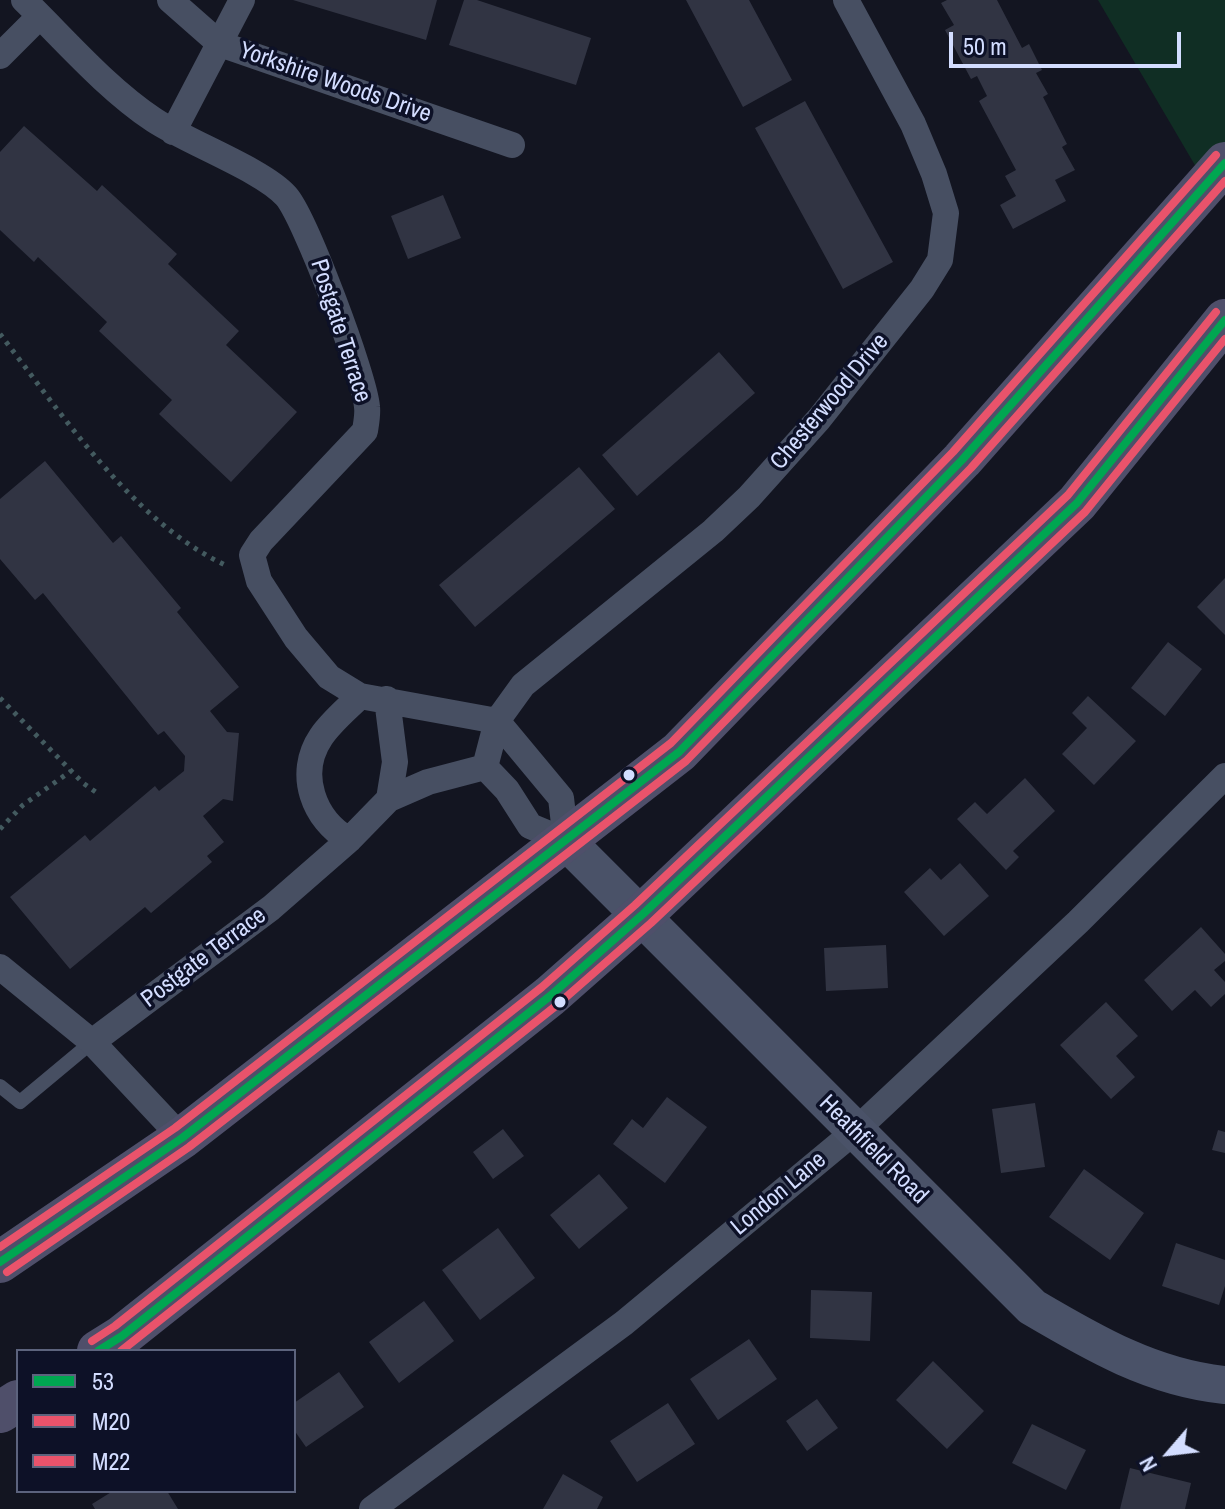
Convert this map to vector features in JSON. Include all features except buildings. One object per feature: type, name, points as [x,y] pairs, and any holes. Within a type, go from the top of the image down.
[{"type":"main road","points":[[0,1262],[182,1138],[679,752],[962,460],[1225,163]]},
{"type":"main road","points":[[101,1349],[122,1336],[550,996],[643,914],[1077,503],[1225,320]]},
{"type":"street","name":"Yorkshire Woods Drive","points":[[170,0],[220,44],[512,145]]},
{"type":"street","points":[[173,132],[242,0]]},
{"type":"street","name":"Chesterwood Drive","points":[[497,721],[523,685],[713,531],[749,497],[819,419],[922,289],[940,260],[946,213],[934,174],[907,113],[846,0]]},
{"type":"street","name":"Postgate Terrace","points":[[0,56],[32,8],[151,119],[265,180],[286,195],[306,231],[354,358],[367,407],[365,431],[252,555],[259,581]]},
{"type":"street","points":[[259,581],[296,638],[329,677],[360,696],[497,721],[561,798],[566,841],[530,826],[507,790],[485,767],[497,721]]},
{"type":"street","points":[[349,840],[319,816],[310,793],[311,759],[319,739],[360,696]]},
{"type":"street","points":[[387,699],[395,762],[389,799]]},
{"type":"street","name":"Postgate Terrace","points":[[92,1042],[271,908],[349,840],[389,799],[428,782],[485,767]]},
{"type":"street","name":"London Lane","points":[[372,1509],[403,1501],[854,1132],[1078,922],[1225,776]]},
{"type":"street","name":"Heathfield Road","points":[[566,841],[643,914],[854,1132],[1032,1307],[1116,1356],[1196,1383],[1225,1385]]},
{"type":"street","points":[[0,967],[92,1042],[182,1138]]},
{"type":"lane","points":[[0,1086],[20,1102],[92,1042]]},
{"type":"path","points":[[0,334],[47,396],[127,490],[191,549],[259,581]]},
{"type":"path","points":[[0,698],[71,771],[100,795]]},
{"type":"path","points":[[0,829],[23,805],[71,771]]},
{"type":"green space","points":[[1098,0],[1225,0],[1225,163],[1206,184]]},
{"type":"transit line","name":"M22","points":[[0,1247],[175,1128],[671,743],[953,452],[1216,155]]},
{"type":"transit line","name":"53","points":[[0,1262],[182,1138],[679,752],[962,460],[1225,163]]},
{"type":"transit line","name":"M20","points":[[7,1272],[189,1147],[686,761],[971,468],[1225,181]]},
{"type":"transit line","name":"M22","points":[[92,1341],[115,1326],[542,987],[635,905],[1068,495],[1216,312]]},
{"type":"transit line","name":"53","points":[[101,1349],[122,1336],[550,996],[643,914],[1077,503],[1225,320]]},
{"type":"transit line","name":"M20","points":[[124,1349],[557,1005],[651,923],[1085,512],[1225,339]]}]
